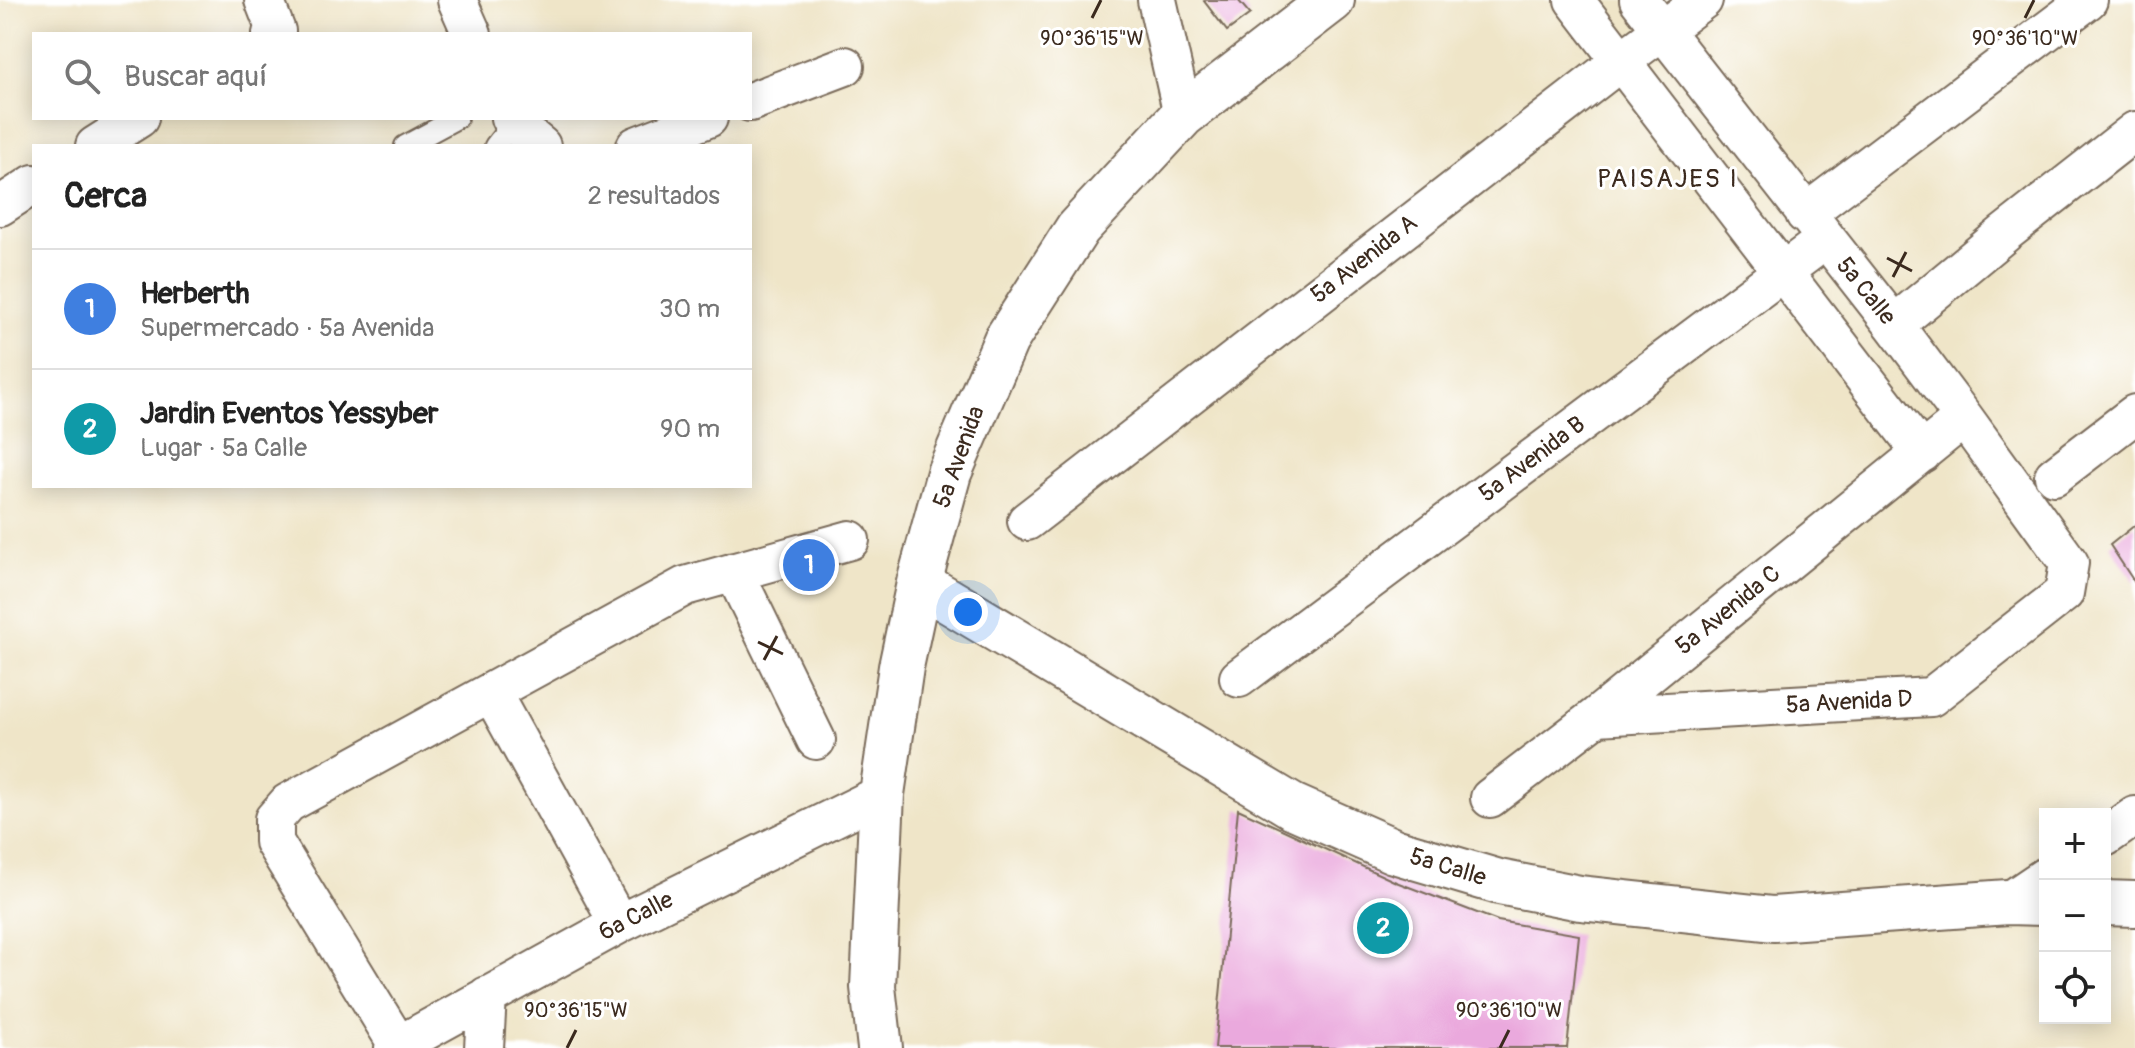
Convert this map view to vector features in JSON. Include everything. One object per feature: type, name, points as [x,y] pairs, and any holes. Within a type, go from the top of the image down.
[{"type":"street","points":[[457,0],[471,32]]},
{"type":"street","points":[[1157,0],[1183,115]]},
{"type":"street","name":"5a Avenida","points":[[880,1048],[873,987],[882,794],[901,667],[919,583],[949,473],[1006,340],[1078,228],[1183,115],[1332,0]]},
{"type":"street","points":[[1574,0],[1922,453]]},
{"type":"street","name":"5a Calle","points":[[1639,0],[1894,325],[2069,563],[2064,593]]},
{"type":"street","name":"5a Avenida A","points":[[1027,521],[1703,0]]},
{"type":"street","name":"5a Avenida B","points":[[1239,678],[1782,271],[1815,227],[2088,0]]},
{"type":"street","points":[[752,101],[845,66]]},
{"type":"street","points":[[98,144],[136,120]]},
{"type":"street","points":[[641,144],[703,120]]},
{"type":"street","points":[[1894,325],[2135,131]]},
{"type":"street","points":[[0,206],[32,185]]},
{"type":"street","points":[[2054,476],[2135,414]]},
{"type":"street","name":"5a Avenida C","points":[[1490,798],[1597,716],[1964,418]]},
{"type":"street","points":[[396,1047],[274,842],[274,819],[288,803],[685,586],[850,540]]},
{"type":"street","points":[[734,572],[816,740]]},
{"type":"street","name":"5a Calle","points":[[919,583],[1292,806],[1394,851],[1499,882],[1580,898],[1773,919],[2027,902]]},
{"type":"street","name":"5a Avenida D","points":[[1597,716],[1931,697],[2064,593]]},
{"type":"street","points":[[491,692],[619,924]]},
{"type":"street","name":"6a Calle","points":[[396,1047],[619,924],[882,794]]},
{"type":"street","points":[[2111,833],[2135,816]]},
{"type":"street","points":[[2027,902],[2043,880]]},
{"type":"street","points":[[2111,903],[2135,904]]},
{"type":"street","points":[[484,1048],[487,996]]},
{"type":"lane","points":[[409,144],[453,120]]},
{"type":"building","points":[[1206,0],[1238,0],[1250,14],[1227,31]]},
{"type":"building","points":[[2135,525],[2135,583],[2110,545]]},
{"type":"building","points":[[1238,809],[1396,882],[1498,921],[1579,935],[1567,1048],[1215,1048]]},
{"type":"place","name":"Herberth","points":[[809,565]]},
{"type":"place","name":"Jardin Eventos Yessyber","points":[[1383,928]]},
{"type":"district","name":"PAISAJES I","points":[[1668,179]]}]
